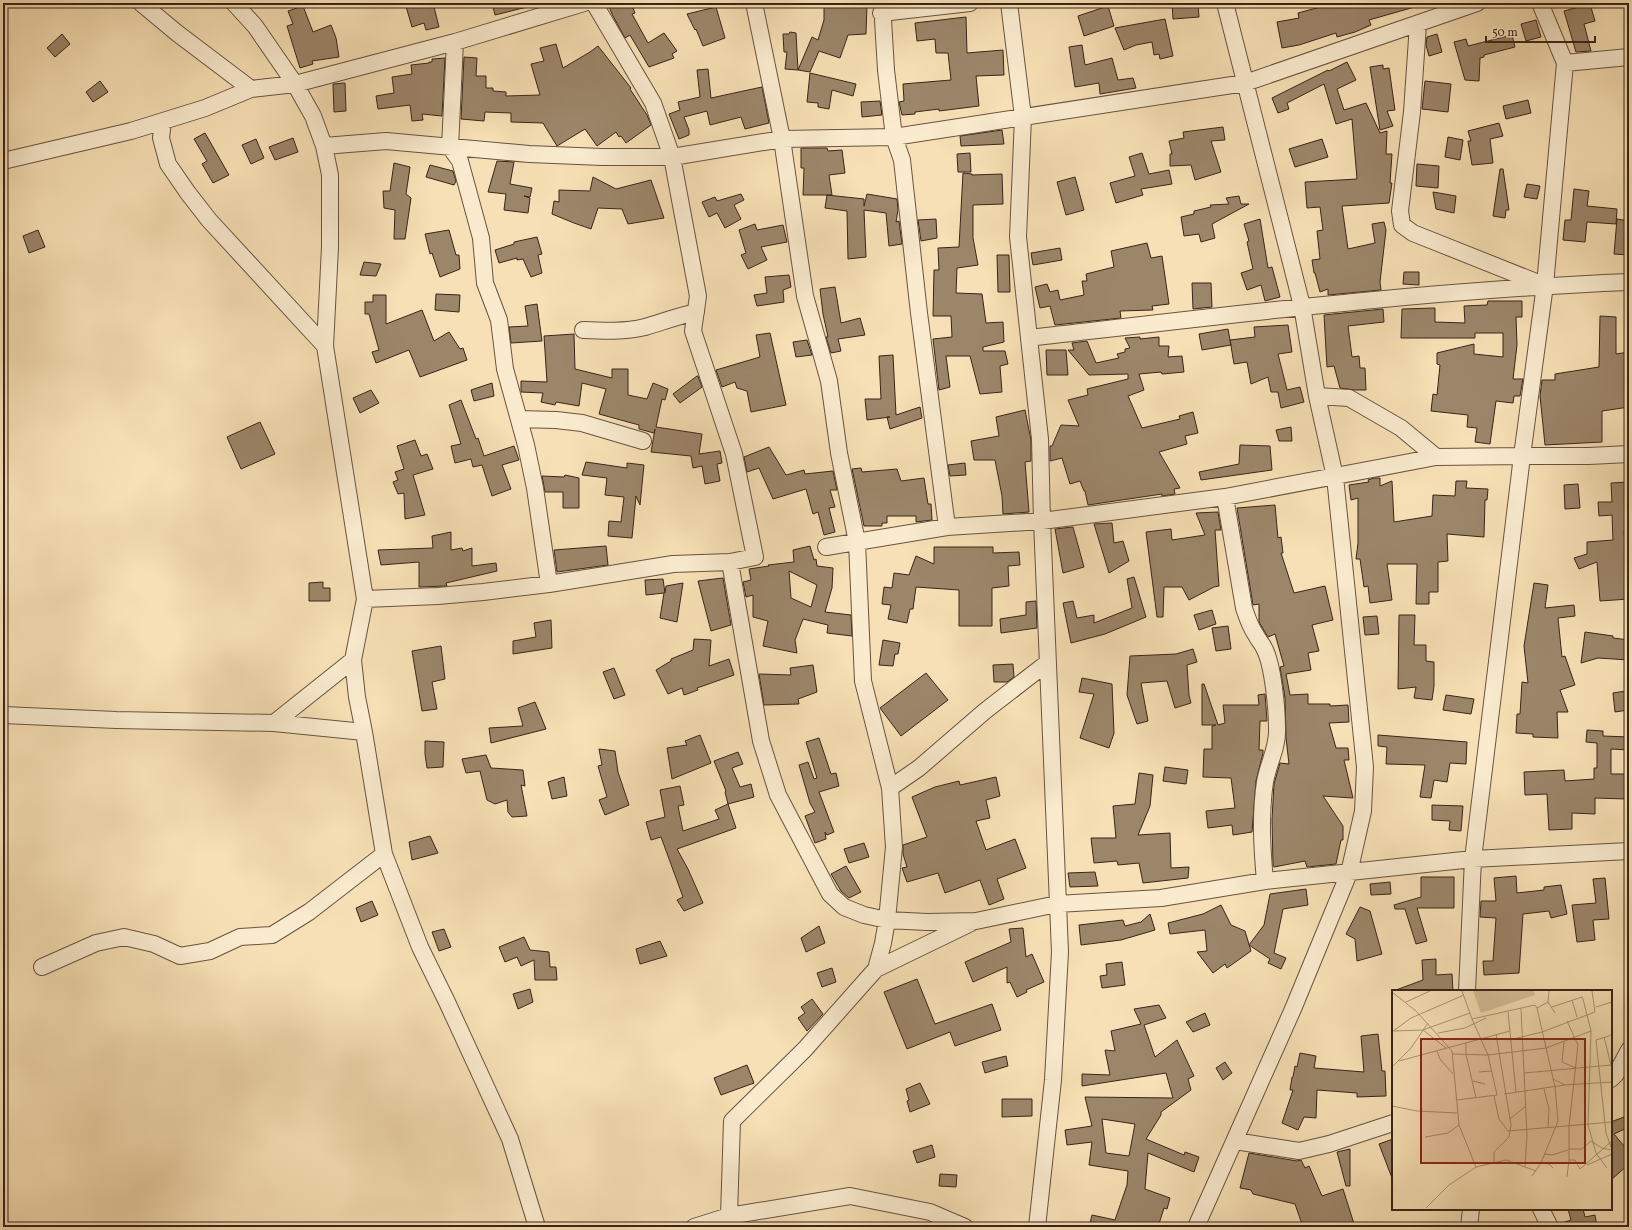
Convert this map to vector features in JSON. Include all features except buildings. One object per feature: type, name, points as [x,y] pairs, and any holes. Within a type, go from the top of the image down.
[{"type":"street","points":[[141,3],[177,33],[251,89]]},
{"type":"street","points":[[234,3],[256,26],[295,84],[312,116],[324,146],[330,175],[330,247],[325,346],[365,599],[353,660],[357,697],[384,854],[420,947],[510,1139],[537,1227]]},
{"type":"street","points":[[3,161],[131,131],[205,108],[251,89],[295,84],[455,42],[584,3]]},
{"type":"street","points":[[365,599],[438,596],[549,584],[673,564],[730,562],[755,557],[734,454],[693,331],[698,296],[672,157],[653,103],[594,3]]},
{"type":"street","points":[[754,3],[782,139],[805,296],[829,381],[839,453],[857,542],[863,681],[890,788],[894,847],[887,920],[883,943],[876,968]]},
{"type":"street","points":[[947,527],[919,312],[902,160],[894,137],[886,70],[882,8],[970,3]]},
{"type":"street","points":[[1009,3],[1023,117],[1018,237],[1040,439],[1060,952],[1053,1080],[1037,1227]]},
{"type":"street","points":[[1196,1227],[1293,1009],[1349,873],[1364,811],[1365,767],[1335,477],[1317,396],[1302,306],[1225,3]]},
{"type":"street","points":[[324,146],[386,141],[528,154],[602,157],[672,157],[782,139],[894,137],[1245,83],[1477,3]]},
{"type":"street","points":[[1467,990],[1473,860],[1522,456],[1545,285],[1565,63],[1540,3]]},
{"type":"street","points":[[1418,24],[1413,99],[1400,211],[1402,225],[1413,233],[1545,285]]},
{"type":"street","points":[[455,42],[450,146],[460,161],[481,238],[485,283],[499,320],[505,370],[526,446],[535,488],[549,584]]},
{"type":"street","points":[[1565,63],[1629,57]]},
{"type":"street","points":[[163,121],[161,138],[168,164],[188,193],[209,220],[325,346]]},
{"type":"street","points":[[1029,338],[1302,306],[1545,285],[1629,282]]},
{"type":"street","points":[[583,330],[613,331],[644,327],[696,312]]},
{"type":"street","points":[[1317,396],[1349,398],[1401,428],[1436,457]]},
{"type":"street","points":[[518,419],[556,420],[582,423],[643,441]]},
{"type":"street","points":[[826,547],[947,527],[1042,521],[1225,497],[1436,457],[1589,456],[1629,454]]},
{"type":"street","points":[[1225,497],[1244,608],[1249,623],[1265,648],[1271,674],[1276,710],[1278,730],[1275,748],[1267,770],[1262,802],[1262,841],[1265,881]]},
{"type":"street","points":[[730,562],[761,741],[778,795],[830,894],[844,907],[864,915],[887,920],[927,922],[976,921],[1057,904],[1161,898],[1265,881],[1473,860],[1629,852]]},
{"type":"street","points":[[274,723],[353,660]]},
{"type":"street","points":[[890,788],[919,768],[985,711],[1048,663]]},
{"type":"street","points":[[3,715],[116,720],[274,723],[364,732]]},
{"type":"street","points":[[42,967],[96,943],[124,937],[154,944],[180,956],[210,951],[240,937],[272,934],[309,912],[384,854]]},
{"type":"street","points":[[729,1216],[732,1121],[805,1049],[876,968],[976,921]]},
{"type":"street","points":[[1612,1078],[1616,1074],[1629,1050]]},
{"type":"street","points":[[1235,1141],[1299,1151],[1329,1144],[1392,1123]]},
{"type":"street","points":[[694,1227],[729,1216],[850,1196],[930,1212],[965,1227]]},
{"type":"street","points":[[1469,1227],[1471,1210]]},
{"type":"street","points":[[1542,1210],[1550,1227]]}]
